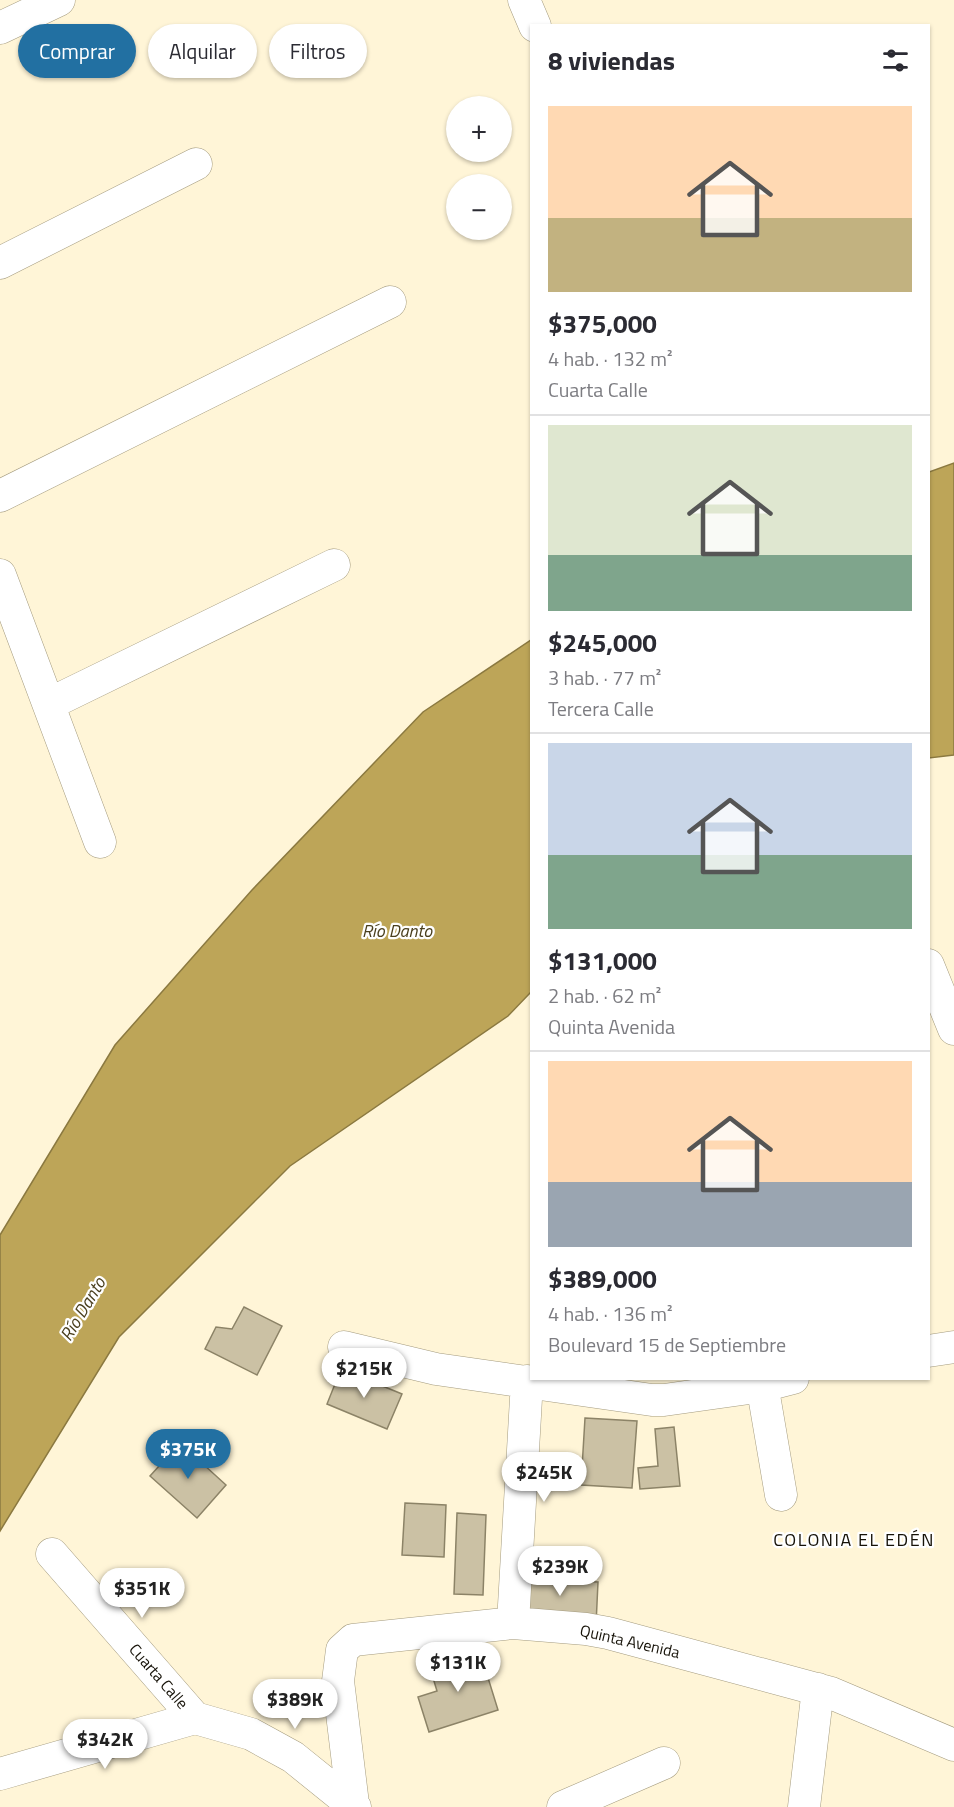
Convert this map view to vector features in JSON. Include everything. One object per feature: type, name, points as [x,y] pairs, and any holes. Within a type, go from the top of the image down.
[{"type":"street","points":[[0,28],[59,0]]},
{"type":"street","points":[[524,0],[534,24]]},
{"type":"street","points":[[0,263],[196,164]]},
{"type":"street","points":[[0,496],[390,302]]},
{"type":"street","points":[[49,704],[334,566]]},
{"type":"street","points":[[0,575],[100,842]]},
{"type":"street","points":[[930,970],[954,1029]]},
{"type":"street","points":[[344,1347],[436,1369],[527,1381],[558,1382],[652,1400],[778,1380]]},
{"type":"street","points":[[930,1351],[954,1347]]},
{"type":"street","points":[[513,1623],[527,1381]]},
{"type":"street","points":[[762,1382],[781,1494]]},
{"type":"street","name":"Cuarta Calle","points":[[52,1554],[195,1718]]},
{"type":"street","name":"Quinta Avenida","points":[[354,1805],[338,1681],[342,1650],[353,1640],[513,1623],[586,1629],[818,1689],[954,1745]]},
{"type":"street","points":[[804,1807],[818,1689]]},
{"type":"street","points":[[0,1774],[195,1718],[250,1734],[293,1757],[354,1805]]},
{"type":"street","points":[[564,1807],[664,1763]]},
{"type":"water","points":[[954,463],[954,755],[930,758],[930,472]]},
{"type":"water","name":"Río Danto","points":[[530,641],[530,993],[508,1016],[290,1166],[119,1337],[0,1531],[0,1235],[115,1045],[252,890],[423,712]]},
{"type":"building","points":[[244,1307],[282,1326],[257,1375],[205,1349],[216,1327],[232,1329]]},
{"type":"building","points":[[341,1369],[402,1394],[387,1429],[327,1404]]},
{"type":"building","points":[[585,1418],[637,1421],[632,1488],[581,1485]]},
{"type":"building","points":[[674,1427],[680,1486],[640,1489],[638,1468],[658,1466],[655,1429]]},
{"type":"building","points":[[180,1443],[226,1485],[197,1518],[150,1476]]},
{"type":"building","points":[[405,1503],[446,1505],[444,1557],[402,1555]]},
{"type":"building","points":[[457,1513],[486,1515],[483,1595],[454,1594]]},
{"type":"building","points":[[529,1563],[570,1565],[570,1581],[598,1582],[596,1625],[526,1622]]},
{"type":"building","points":[[480,1652],[498,1710],[429,1732],[418,1697],[437,1691],[430,1668]]},
{"type":"district","name":"COLONIA EL EDÉN","points":[[854,1540]]}]
